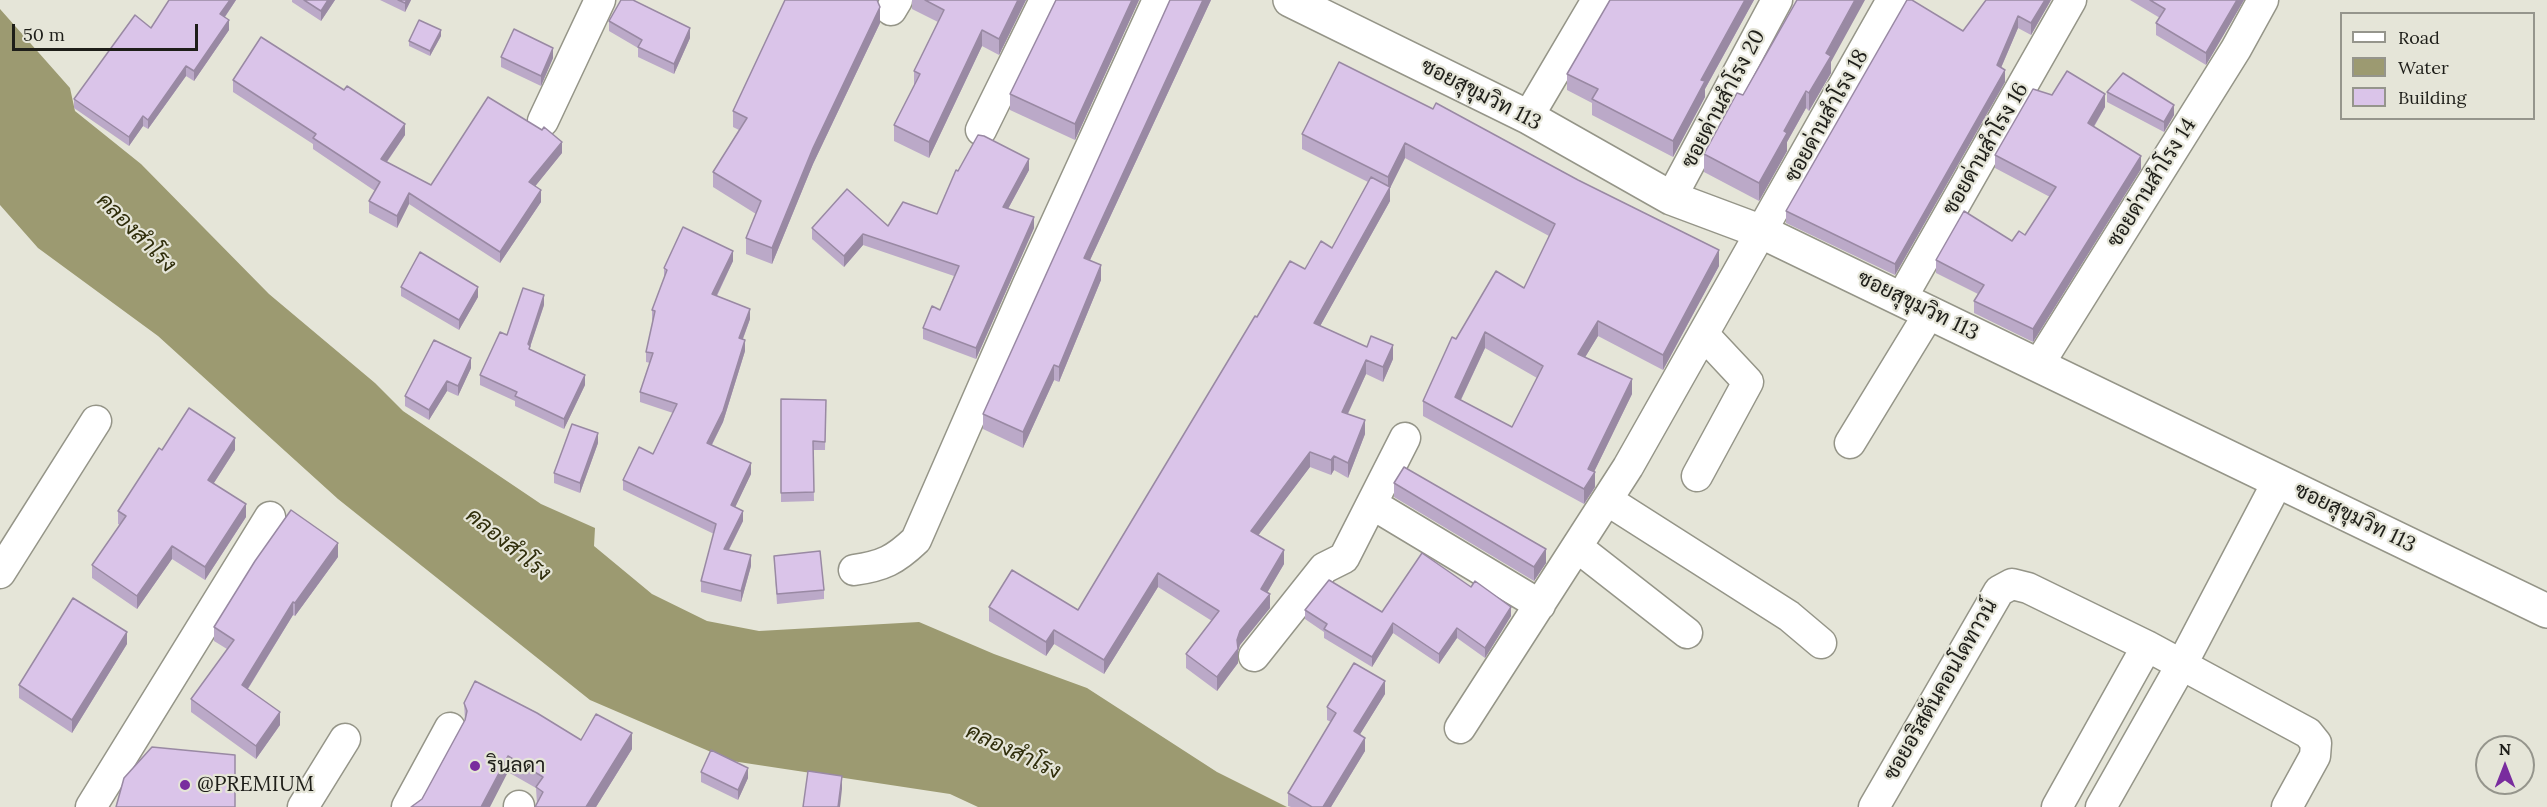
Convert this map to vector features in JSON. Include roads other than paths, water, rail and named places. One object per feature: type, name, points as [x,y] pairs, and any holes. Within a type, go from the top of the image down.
[{"type":"main road","name":"ซอยสุขุมวิท 113","points":[[1290,0],[1528,117],[1671,198],[1762,232],[2547,611]]},
{"type":"street","points":[[543,121],[600,0]]},
{"type":"street","points":[[981,130],[1045,0]]},
{"type":"street","points":[[854,570],[879,566],[901,555],[916,540],[1028,284],[1158,0]]},
{"type":"street","points":[[1528,117],[1597,0]]},
{"type":"street","name":"ซอยด่านสำโรง 20","points":[[1671,198],[1777,0]]},
{"type":"street","name":"ซอยด่านสำโรง 18","points":[[1460,728],[1607,500],[1704,335],[1892,0]]},
{"type":"street","name":"ซอยด่านสำโรง 16","points":[[1851,443],[1916,305],[2071,0]]},
{"type":"street","name":"ซอยด่านสำโรง 14","points":[[2039,364],[2236,49],[2263,0]]},
{"type":"street","points":[[1697,476],[1748,381],[1704,335]]},
{"type":"street","points":[[0,573],[96,421]]},
{"type":"street","points":[[1254,656],[1324,568],[1344,558],[1405,438]]},
{"type":"street","points":[[2102,807],[2182,664],[2278,481]]},
{"type":"street","points":[[1607,500],[1789,616],[1821,643]]},
{"type":"street","points":[[1372,504],[1540,605]]},
{"type":"street","points":[[91,807],[270,516]]},
{"type":"street","points":[[1577,547],[1687,633]]},
{"type":"street","name":"ซอยอริสตันคอนโดทาวน์","points":[[1874,807],[1999,591],[2012,584],[2028,588],[2147,646],[2308,733],[2316,743],[2315,756],[2287,807]]},
{"type":"street","points":[[2057,807],[2147,646]]},
{"type":"street","points":[[407,807],[450,728]]},
{"type":"street","points":[[303,807],[345,739]]},
{"type":"water","name":"คลองสำโรง","points":[[0,9],[70,88],[75,111],[141,164],[269,294],[375,383],[403,411],[541,504],[595,528],[594,546],[652,594],[707,621],[759,631],[919,622],[994,654],[1087,688],[1217,772],[1287,807],[978,807],[950,794],[732,761],[590,700],[338,499],[158,336],[38,248],[0,205]]},
{"type":"place","name":"รินลดา","points":[[475,766]]},
{"type":"place","name":"@PREMIUM","points":[[185,785]]}]
